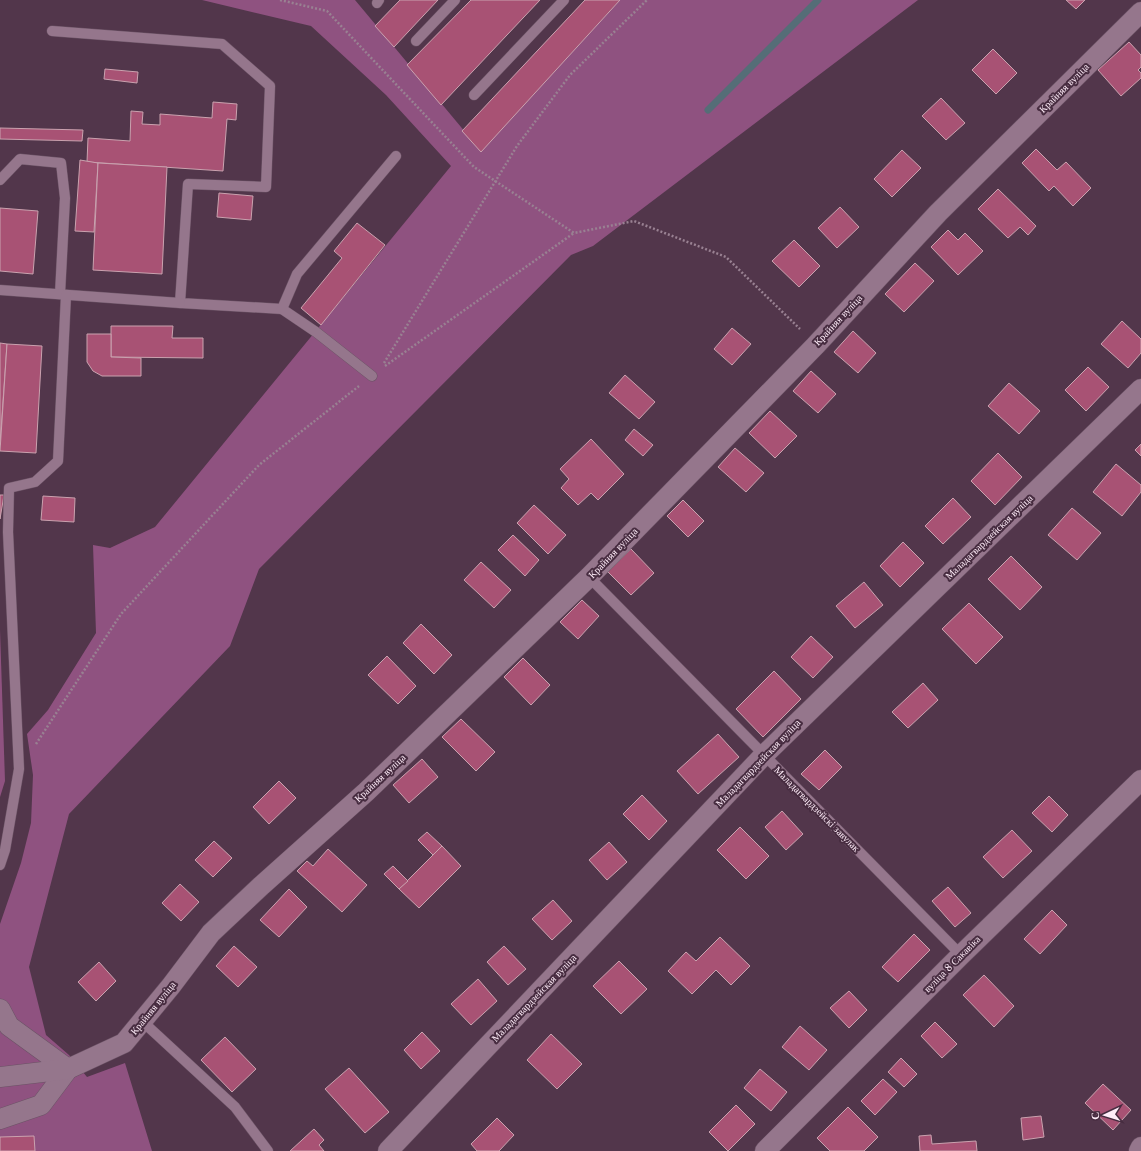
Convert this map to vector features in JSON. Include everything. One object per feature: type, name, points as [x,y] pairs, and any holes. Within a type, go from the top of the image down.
[{"type":"street","name":"Крайняя вуліца","points":[[0,1077],[68,1070],[124,1043],[211,932],[260,886],[366,792],[590,577],[816,344],[938,213],[1141,12]]},
{"type":"street","name":"Маладагвардзейская вуліца","points":[[388,1151],[764,755],[1141,389]]},
{"type":"street","name":"вуліца 8 Сакавіка","points":[[765,1151],[961,955],[1141,780]]},
{"type":"street","points":[[0,1009],[9,1026],[68,1070]]},
{"type":"street","name":"Крайняя вуліца","points":[[0,1119],[41,1105],[68,1070]]},
{"type":"street","points":[[1138,1151],[1141,1147]]},
{"type":"lane","points":[[416,41],[455,0]]},
{"type":"lane","points":[[474,95],[564,0]]},
{"type":"lane","points":[[52,31],[222,44],[270,86],[266,188],[188,184],[180,303]]},
{"type":"lane","points":[[282,310],[297,274],[396,156]]},
{"type":"lane","points":[[0,180],[20,159],[61,163],[65,198],[58,461],[35,482],[9,488],[8,532],[19,769],[0,865]]},
{"type":"lane","points":[[0,290],[282,310],[376,373]]},
{"type":"lane","name":"Маладагвардзейскі завулак","points":[[590,577],[961,955]]},
{"type":"lane","points":[[142,1021],[235,1107],[268,1151]]},
{"type":"path","points":[[280,0],[327,11],[474,167],[574,233]]},
{"type":"path","points":[[376,373],[517,146],[570,75],[647,0]]},
{"type":"path","points":[[19,769],[121,614],[260,465],[376,373],[574,233],[634,221],[726,257],[816,344]]},
{"type":"shaded area","points":[[202,0],[355,0],[481,151],[620,0],[918,0],[593,246],[571,255],[259,569],[230,646],[69,814],[29,967],[46,1035],[69,1055],[87,1077],[125,1063],[152,1151],[0,1151],[0,924],[21,863],[31,823],[33,775],[27,734],[48,710],[96,633],[93,545],[110,548],[155,527],[451,166],[386,95],[311,26]]},
{"type":"shaded area","points":[[0,630],[5,781],[0,797]]},
{"type":"building","points":[[400,0],[438,0],[394,47],[375,26]]},
{"type":"building","points":[[471,0],[540,0],[441,105],[407,65]]},
{"type":"building","points":[[585,0],[620,0],[481,152],[462,131]]},
{"type":"building","points":[[1066,0],[1085,0],[1076,9]]},
{"type":"building","points":[[1129,42],[1141,55],[1141,67],[1138,70],[1141,73],[1141,78],[1121,96],[1098,70]]},
{"type":"building","points":[[993,49],[1017,73],[996,94],[972,70]]},
{"type":"building","points":[[105,69],[138,72],[137,83],[104,79]]},
{"type":"building","points":[[941,98],[965,123],[946,140],[922,116]]},
{"type":"building","points":[[213,102],[237,104],[236,120],[227,119],[223,171],[87,162],[88,138],[130,141],[131,111],[143,112],[142,124],[160,125],[160,114],[212,118]]},
{"type":"building","points":[[0,128],[83,130],[82,141],[0,139]]},
{"type":"building","points":[[1036,149],[1057,170],[1066,162],[1091,188],[1073,206],[1054,186],[1049,191],[1022,163]]},
{"type":"building","points":[[902,150],[921,168],[892,197],[874,179]]},
{"type":"building","points":[[80,160],[98,163],[94,232],[75,231]]},
{"type":"building","points":[[98,163],[167,167],[162,274],[93,270]]},
{"type":"building","points":[[998,189],[1036,226],[1028,235],[1020,227],[1008,238],[978,209]]},
{"type":"building","points":[[219,193],[253,196],[251,220],[217,217]]},
{"type":"building","points":[[840,207],[859,227],[837,248],[818,228]]},
{"type":"building","points":[[0,208],[38,211],[33,274],[0,271]]},
{"type":"building","points":[[357,223],[385,245],[321,325],[301,308],[342,258],[334,251]]},
{"type":"building","points":[[948,230],[958,240],[965,233],[983,251],[958,275],[931,247]]},
{"type":"building","points":[[794,240],[820,266],[799,287],[772,261]]},
{"type":"building","points":[[915,263],[934,281],[904,312],[885,294]]},
{"type":"building","points":[[1122,321],[1141,339],[1141,353],[1128,368],[1101,344]]},
{"type":"building","points":[[111,326],[173,326],[172,338],[203,338],[203,358],[111,357]]},
{"type":"building","points":[[732,328],[751,344],[732,365],[714,349]]},
{"type":"building","points":[[853,331],[876,353],[858,373],[834,352]]},
{"type":"building","points":[[87,334],[111,334],[111,357],[141,358],[141,376],[102,376],[93,371],[87,362]]},
{"type":"building","points":[[0,343],[7,344],[0,445]]},
{"type":"building","points":[[7,344],[42,346],[36,453],[0,451]]},
{"type":"building","points":[[1088,367],[1109,387],[1086,411],[1065,390]]},
{"type":"building","points":[[811,371],[836,394],[818,413],[793,391]]},
{"type":"building","points":[[625,375],[655,402],[639,419],[609,393]]},
{"type":"building","points":[[1009,383],[1040,411],[1019,434],[988,406]]},
{"type":"building","points":[[770,411],[797,436],[775,458],[749,433]]},
{"type":"building","points":[[634,429],[653,445],[643,456],[625,440]]},
{"type":"building","points":[[591,439],[624,474],[598,500],[591,493],[578,505],[561,488],[569,479],[560,469]]},
{"type":"building","points":[[1141,444],[1141,456],[1135,450]]},
{"type":"building","points":[[735,448],[764,473],[746,492],[718,467]]},
{"type":"building","points":[[998,453],[1022,477],[995,505],[971,481]]},
{"type":"building","points":[[1116,464],[1141,485],[1141,492],[1122,516],[1093,492]]},
{"type":"building","points":[[0,495],[4,495],[0,519]]},
{"type":"building","points":[[43,496],[75,498],[74,522],[41,520]]},
{"type":"building","points":[[953,498],[971,517],[943,544],[925,526]]},
{"type":"building","points":[[683,500],[704,521],[688,537],[667,516]]},
{"type":"building","points":[[534,505],[566,535],[548,554],[517,523]]},
{"type":"building","points":[[1072,508],[1101,533],[1077,560],[1048,535]]},
{"type":"building","points":[[513,535],[539,560],[525,576],[498,550]]},
{"type":"building","points":[[903,542],[924,563],[900,587],[880,566]]},
{"type":"building","points":[[631,549],[654,573],[631,595],[608,572]]},
{"type":"building","points":[[1011,556],[1042,587],[1020,610],[988,579]]},
{"type":"building","points":[[481,562],[511,590],[494,608],[464,580]]},
{"type":"building","points":[[864,582],[883,605],[855,628],[836,606]]},
{"type":"building","points":[[582,600],[599,616],[578,639],[560,622]]},
{"type":"building","points":[[969,603],[1003,637],[976,664],[942,629]]},
{"type":"building","points":[[421,624],[452,655],[434,674],[403,643]]},
{"type":"building","points":[[811,636],[833,657],[813,678],[791,657]]},
{"type":"building","points":[[387,656],[416,686],[398,704],[368,675]]},
{"type":"building","points":[[523,658],[550,685],[531,705],[504,677]]},
{"type":"building","points":[[774,671],[801,699],[763,737],[736,709]]},
{"type":"building","points":[[923,683],[938,700],[908,728],[892,712]]},
{"type":"building","points":[[461,719],[495,752],[476,771],[442,737]]},
{"type":"building","points":[[718,734],[739,757],[698,794],[677,771]]},
{"type":"building","points":[[825,750],[842,767],[819,790],[801,774]]},
{"type":"building","points":[[422,759],[438,777],[409,803],[393,785]]},
{"type":"building","points":[[279,781],[296,798],[269,824],[253,807]]},
{"type":"building","points":[[642,795],[667,821],[649,840],[623,814]]},
{"type":"building","points":[[1049,796],[1068,815],[1052,832],[1032,813]]},
{"type":"building","points":[[782,811],[803,834],[786,850],[765,827]]},
{"type":"building","points":[[740,827],[769,856],[746,879],[717,850]]},
{"type":"building","points":[[1012,830],[1032,851],[1003,878],[983,857]]},
{"type":"building","points":[[427,832],[442,846],[433,855],[418,840]]},
{"type":"building","points":[[214,841],[232,858],[213,877],[195,860]]},
{"type":"building","points":[[609,842],[627,862],[607,880],[589,860]]},
{"type":"building","points":[[442,846],[461,866],[419,908],[399,889]]},
{"type":"building","points":[[328,849],[367,885],[342,912],[297,871],[307,861],[313,866]]},
{"type":"building","points":[[393,866],[408,881],[399,889],[384,874]]},
{"type":"building","points":[[180,884],[199,902],[181,921],[162,903]]},
{"type":"building","points":[[948,887],[971,913],[955,927],[932,901]]},
{"type":"building","points":[[289,889],[307,907],[279,937],[260,920]]},
{"type":"building","points":[[553,900],[572,921],[552,940],[532,919]]},
{"type":"building","points":[[1052,910],[1067,925],[1040,954],[1024,939]]},
{"type":"building","points":[[914,934],[930,950],[898,982],[882,967]]},
{"type":"building","points":[[720,937],[750,966],[731,985],[716,970],[692,994],[668,971],[686,952],[696,961]]},
{"type":"building","points":[[234,946],[257,967],[238,987],[216,966]]},
{"type":"building","points":[[504,946],[526,969],[508,985],[487,962]]},
{"type":"building","points":[[619,961],[647,989],[621,1014],[593,986]]},
{"type":"building","points":[[99,962],[116,981],[96,1001],[78,982]]},
{"type":"building","points":[[984,975],[1014,1006],[994,1027],[963,995]]},
{"type":"building","points":[[478,979],[497,1001],[471,1025],[451,1004]]},
{"type":"building","points":[[849,991],[867,1010],[849,1028],[830,1008]]},
{"type":"building","points":[[935,1022],[957,1044],[942,1058],[921,1036]]},
{"type":"building","points":[[800,1026],[827,1050],[809,1070],[782,1047]]},
{"type":"building","points":[[422,1032],[440,1051],[421,1069],[404,1050]]},
{"type":"building","points":[[551,1034],[582,1064],[557,1089],[527,1060]]},
{"type":"building","points":[[225,1037],[256,1069],[232,1092],[201,1060]]},
{"type":"building","points":[[901,1058],[917,1074],[904,1087],[888,1072]]},
{"type":"building","points":[[349,1068],[389,1112],[365,1133],[325,1089]]},
{"type":"building","points":[[760,1069],[787,1092],[771,1111],[744,1088]]},
{"type":"building","points":[[883,1079],[897,1092],[875,1115],[861,1101]]},
{"type":"building","points":[[1103,1084],[1131,1110],[1113,1130],[1085,1103]]},
{"type":"building","points":[[736,1105],[755,1124],[728,1151],[709,1132]]},
{"type":"building","points":[[848,1107],[878,1137],[864,1151],[830,1151],[817,1138]]},
{"type":"building","points":[[1041,1116],[1044,1137],[1023,1140],[1021,1118]]},
{"type":"building","points":[[497,1118],[514,1135],[499,1151],[477,1151],[471,1144]]},
{"type":"building","points":[[314,1129],[324,1140],[319,1145],[324,1151],[290,1151]]},
{"type":"building","points":[[931,1135],[932,1144],[976,1141],[977,1151],[920,1151],[919,1136]]},
{"type":"building","points":[[34,1136],[35,1151],[0,1151],[0,1137]]},
{"type":"waterway","points":[[708,110],[818,0]]}]
